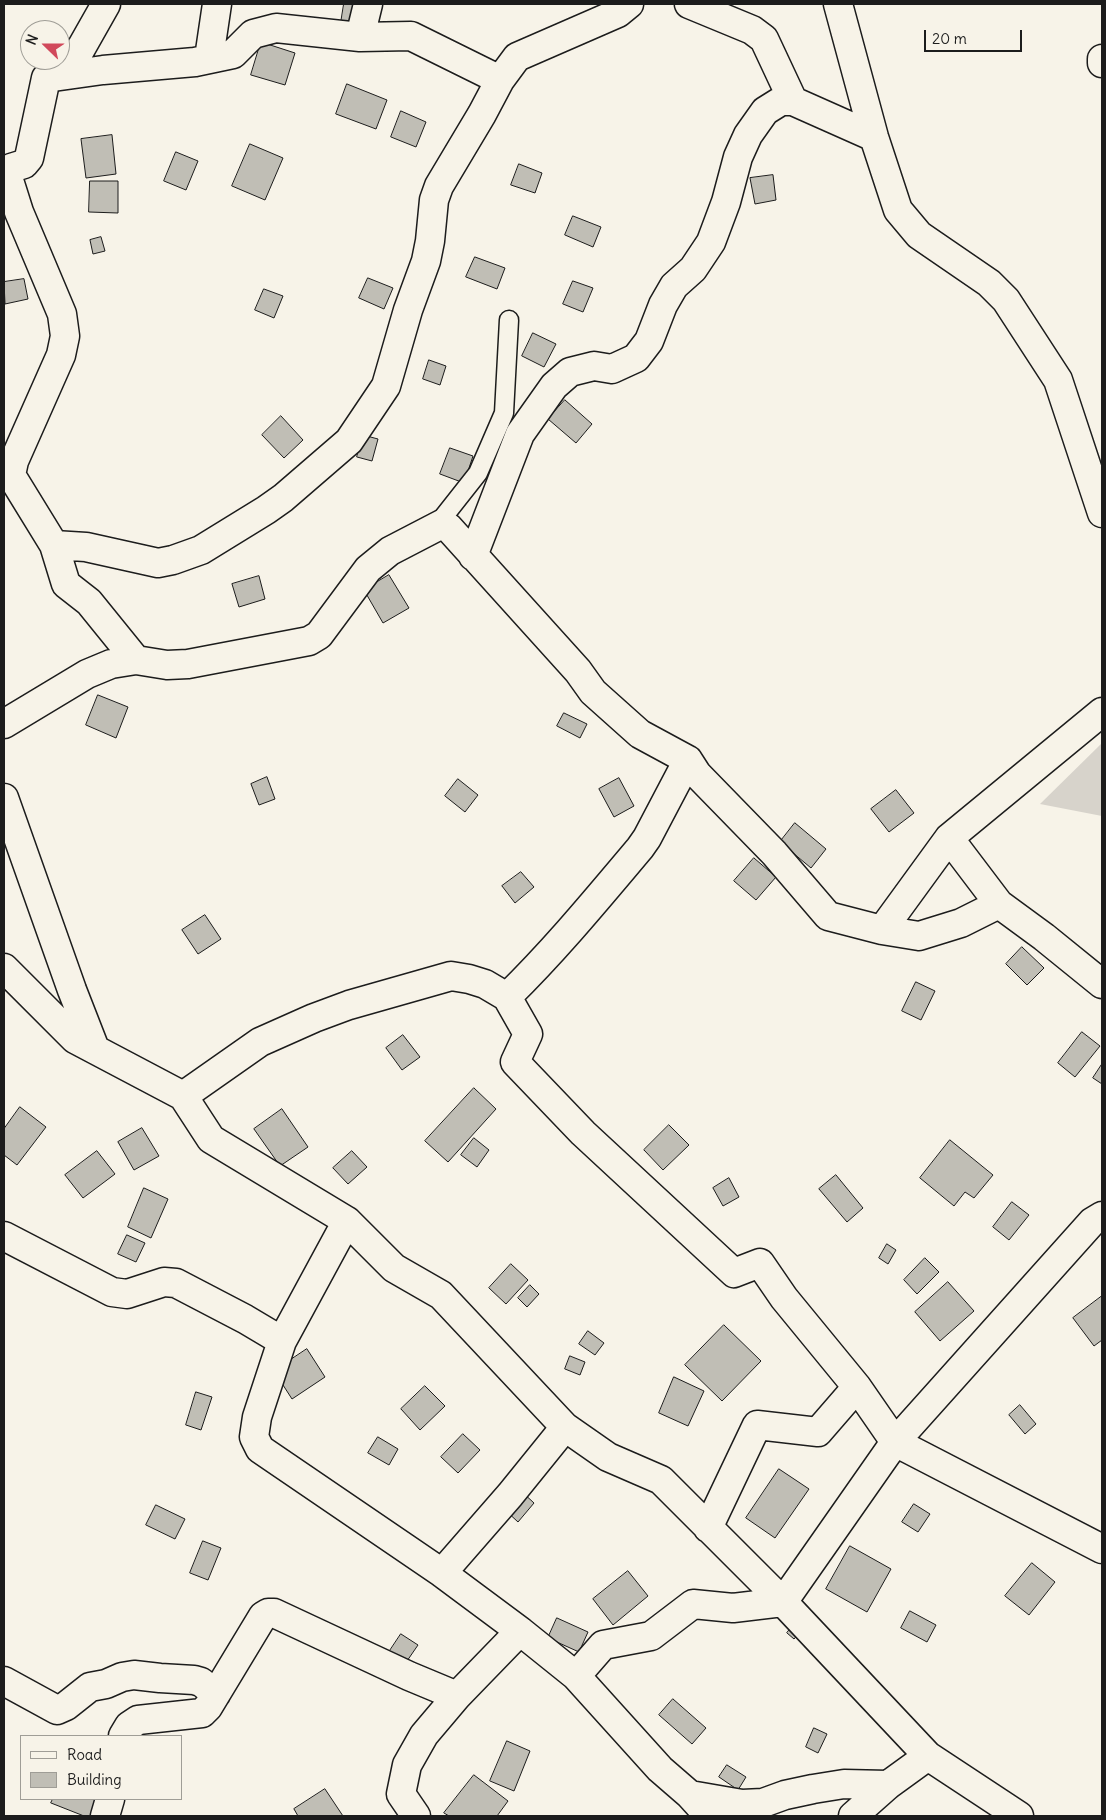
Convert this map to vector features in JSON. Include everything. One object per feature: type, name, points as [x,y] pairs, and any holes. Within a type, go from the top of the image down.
[{"type":"street","points":[[106,4],[80,50],[46,78],[29,158],[24,164],[11,168],[7,174],[20,212],[62,314],[65,336],[61,355],[14,460],[11,475],[54,545],[66,584],[90,602],[136,660]]},
{"type":"street","points":[[209,58],[217,4]]},
{"type":"street","points":[[360,37],[368,4]]},
{"type":"street","points":[[54,545],[86,547],[158,563],[173,560],[201,550],[266,510],[290,492],[349,441],[386,386],[408,310],[426,261],[434,200],[439,186],[500,80],[517,57],[618,13],[629,4]]},
{"type":"street","points":[[689,4],[752,30],[764,39],[793,101]]},
{"type":"street","points":[[837,9],[874,137],[898,210],[919,235],[989,283],[1006,300],[1058,380],[1102,513]]},
{"type":"street","points":[[46,78],[103,70],[195,62],[233,54],[253,34],[276,28],[360,37],[411,36],[500,80]]},
{"type":"street","points":[[1102,58],[1102,63]]},
{"type":"street","points":[[473,556],[520,434],[554,386],[570,372],[594,366],[612,369],[636,358],[649,341],[663,305],[674,286],[693,269],[711,242],[726,202],[738,157],[748,135],[765,111],[781,101],[793,101],[874,137]]},
{"type":"street","points":[[4,724],[87,674],[111,664],[136,660],[167,665],[188,664],[309,641],[319,635],[368,569],[390,552],[442,524],[448,528],[578,672],[593,692],[640,734],[688,760],[697,774],[774,853],[828,916],[882,930],[919,936],[961,922],[999,904]]},
{"type":"street","points":[[882,930],[949,838],[1102,712]]},
{"type":"street","points":[[507,997],[536,969],[592,906],[648,838],[688,760]]},
{"type":"street","points":[[4,798],[72,990],[95,1049]]},
{"type":"street","points":[[949,838],[999,904],[1102,984]]},
{"type":"street","points":[[4,968],[75,1039],[184,1096],[211,1139],[348,1221],[394,1268],[441,1295],[565,1427],[608,1457],[661,1480],[783,1602],[928,1756],[1019,1816]]},
{"type":"street","points":[[184,1096],[260,1042],[314,1018],[451,976],[485,984],[507,997],[528,1034],[515,1062],[583,1133],[734,1273],[760,1263],[784,1298],[857,1387],[896,1442],[1102,1549]]},
{"type":"street","points":[[576,1676],[603,1645],[651,1636],[693,1604],[733,1608],[783,1602],[896,1442],[1092,1222],[1102,1216]]},
{"type":"street","points":[[348,1221],[282,1341],[257,1417],[254,1436],[260,1449],[442,1573],[520,1631],[576,1676],[660,1769],[690,1795],[709,1816]]},
{"type":"street","points":[[4,1236],[112,1292],[127,1294],[164,1282],[176,1283],[245,1319],[282,1341]]},
{"type":"street","points":[[708,1528],[757,1425],[818,1432],[857,1387]]},
{"type":"street","points":[[442,1573],[565,1427]]},
{"type":"street","points":[[124,1735],[129,1726],[138,1720],[202,1713],[208,1707],[264,1616],[268,1613],[274,1613],[457,1696]]},
{"type":"street","points":[[416,1816],[401,1794],[407,1765],[424,1736],[457,1696],[520,1631]]},
{"type":"street","points":[[4,1681],[57,1710],[66,1706],[90,1687],[134,1675],[194,1680],[201,1682],[216,1694]]},
{"type":"street","points":[[853,1816],[888,1785],[928,1756]]},
{"type":"street","points":[[690,1795],[742,1804],[763,1803],[785,1795],[828,1786],[844,1784],[888,1785]]},
{"type":"street","points":[[105,1816],[110,1800]]},
{"type":"lane","points":[[437,525],[478,473],[504,413],[509,320]]},
{"type":"shaded area","points":[[1102,743],[1102,816],[1040,804]]},
{"type":"building","points":[[344,4],[363,4],[357,33],[340,29]]},
{"type":"building","points":[[261,42],[295,53],[285,85],[251,75]]},
{"type":"building","points":[[347,84],[387,100],[376,129],[336,114]]},
{"type":"building","points":[[401,111],[426,122],[416,147],[391,137]]},
{"type":"building","points":[[112,135],[116,174],[86,178],[81,139]]},
{"type":"building","points":[[250,144],[283,158],[265,200],[232,186]]},
{"type":"building","points":[[176,152],[198,161],[186,190],[164,181]]},
{"type":"building","points":[[519,164],[542,173],[535,193],[511,185]]},
{"type":"building","points":[[773,175],[776,200],[755,204],[750,178]]},
{"type":"building","points":[[90,181],[118,181],[118,213],[89,212]]},
{"type":"building","points":[[573,216],[601,227],[593,247],[565,235]]},
{"type":"building","points":[[101,237],[105,251],[93,254],[90,240]]},
{"type":"building","points":[[475,257],[505,268],[497,289],[466,277]]},
{"type":"building","points":[[368,278],[393,288],[384,309],[359,298]]},
{"type":"building","points":[[24,279],[28,299],[5,304],[4,282]]},
{"type":"building","points":[[573,281],[593,288],[583,312],[563,304]]},
{"type":"building","points":[[264,289],[283,296],[274,318],[255,310]]},
{"type":"building","points":[[533,333],[556,344],[544,367],[522,356]]},
{"type":"building","points":[[429,360],[446,366],[440,385],[423,379]]},
{"type":"building","points":[[565,400],[592,424],[576,443],[548,419]]},
{"type":"building","points":[[281,416],[303,440],[284,458],[262,435]]},
{"type":"building","points":[[363,435],[378,439],[372,461],[357,457]]},
{"type":"building","points":[[450,448],[473,456],[464,483],[440,474]]},
{"type":"building","points":[[389,575],[409,608],[383,623],[364,590]]},
{"type":"building","points":[[259,576],[265,599],[239,607],[232,584]]},
{"type":"building","points":[[98,695],[128,707],[116,738],[86,725]]},
{"type":"building","points":[[564,713],[587,724],[580,738],[557,726]]},
{"type":"building","points":[[267,777],[275,799],[259,805],[251,784]]},
{"type":"building","points":[[619,778],[634,806],[614,817],[599,789]]},
{"type":"building","points":[[458,779],[478,795],[465,812],[445,796]]},
{"type":"building","points":[[896,790],[914,813],[889,832],[871,809]]},
{"type":"building","points":[[795,823],[826,849],[811,868],[780,842]]},
{"type":"building","points":[[754,858],[776,877],[756,900],[734,881]]},
{"type":"building","points":[[521,872],[534,887],[515,903],[502,886]]},
{"type":"building","points":[[205,915],[221,939],[198,954],[182,930]]},
{"type":"building","points":[[1022,947],[1044,968],[1027,985],[1006,964]]},
{"type":"building","points":[[916,982],[935,991],[921,1020],[902,1011]]},
{"type":"building","points":[[1082,1032],[1100,1046],[1075,1077],[1058,1063]]},
{"type":"building","points":[[403,1035],[420,1057],[402,1070],[386,1048]]},
{"type":"building","points":[[1102,1064],[1102,1084],[1093,1078]]},
{"type":"building","points":[[474,1088],[496,1109],[448,1162],[425,1141]]},
{"type":"building","points":[[20,1107],[46,1127],[17,1165],[4,1155],[4,1129]]},
{"type":"building","points":[[282,1109],[308,1147],[280,1166],[254,1129]]},
{"type":"building","points":[[669,1125],[689,1145],[663,1170],[644,1150]]},
{"type":"building","points":[[142,1128],[159,1156],[134,1170],[118,1142]]},
{"type":"building","points":[[474,1138],[489,1150],[477,1167],[461,1155]]},
{"type":"building","points":[[950,1140],[993,1175],[974,1198],[965,1192],[954,1206],[920,1178]]},
{"type":"building","points":[[97,1151],[115,1174],[83,1198],[65,1175]]},
{"type":"building","points":[[352,1151],[367,1167],[348,1184],[333,1168]]},
{"type":"building","points":[[836,1175],[863,1208],[847,1222],[819,1189]]},
{"type":"building","points":[[729,1178],[739,1197],[723,1206],[713,1188]]},
{"type":"building","points":[[144,1188],[168,1199],[151,1238],[128,1227]]},
{"type":"building","points":[[1012,1202],[1029,1215],[1009,1240],[993,1227]]},
{"type":"building","points":[[127,1235],[145,1243],[136,1262],[118,1254]]},
{"type":"building","points":[[887,1244],[896,1250],[888,1264],[879,1258]]},
{"type":"building","points":[[925,1258],[939,1272],[917,1294],[904,1280]]},
{"type":"building","points":[[511,1264],[528,1280],[506,1304],[489,1288]]},
{"type":"building","points":[[948,1282],[974,1311],[940,1341],[915,1312]]},
{"type":"building","points":[[530,1285],[539,1294],[527,1307],[518,1298]]},
{"type":"building","points":[[1102,1296],[1102,1340],[1094,1346],[1073,1318]]},
{"type":"building","points":[[724,1325],[761,1361],[722,1401],[685,1365]]},
{"type":"building","points":[[588,1331],[604,1343],[595,1355],[579,1344]]},
{"type":"building","points":[[307,1349],[325,1377],[292,1399],[274,1371]]},
{"type":"building","points":[[570,1356],[585,1362],[580,1375],[565,1369]]},
{"type":"building","points":[[674,1377],[704,1391],[688,1426],[659,1413]]},
{"type":"building","points":[[425,1386],[445,1406],[420,1430],[401,1409]]},
{"type":"building","points":[[196,1392],[212,1397],[201,1430],[186,1425]]},
{"type":"building","points":[[1020,1405],[1036,1424],[1025,1434],[1009,1415]]},
{"type":"building","points":[[463,1434],[480,1450],[458,1473],[441,1457]]},
{"type":"building","points":[[378,1437],[398,1449],[389,1465],[368,1453]]},
{"type":"building","points":[[779,1469],[809,1489],[775,1538],[746,1518]]},
{"type":"building","points":[[521,1491],[534,1503],[518,1522],[504,1509]]},
{"type":"building","points":[[914,1504],[930,1514],[918,1532],[902,1522]]},
{"type":"building","points":[[156,1505],[185,1519],[175,1539],[146,1525]]},
{"type":"building","points":[[203,1541],[221,1548],[208,1580],[190,1573]]},
{"type":"building","points":[[850,1546],[891,1569],[867,1612],[826,1589]]},
{"type":"building","points":[[1032,1563],[1055,1582],[1029,1615],[1005,1596]]},
{"type":"building","points":[[628,1571],[648,1596],[613,1625],[593,1599]]},
{"type":"building","points":[[910,1611],[936,1625],[927,1642],[901,1628]]},
{"type":"building","points":[[557,1618],[588,1632],[579,1652],[548,1638]]},
{"type":"building","points":[[794,1624],[802,1630],[794,1639],[787,1633]]},
{"type":"building","points":[[401,1634],[418,1645],[407,1661],[385,1658]]},
{"type":"building","points":[[673,1699],[706,1728],[692,1744],[659,1715]]},
{"type":"building","points":[[814,1728],[827,1734],[818,1753],[806,1747]]},
{"type":"building","points":[[507,1741],[530,1751],[514,1791],[490,1781]]},
{"type":"building","points":[[727,1765],[746,1777],[738,1790],[719,1777]]},
{"type":"building","points":[[474,1775],[508,1801],[497,1816],[449,1816],[444,1813]]},
{"type":"building","points":[[325,1789],[343,1816],[298,1816],[294,1809]]},
{"type":"building","points":[[52,1800],[104,1800],[97,1816],[84,1816],[51,1803]]}]
